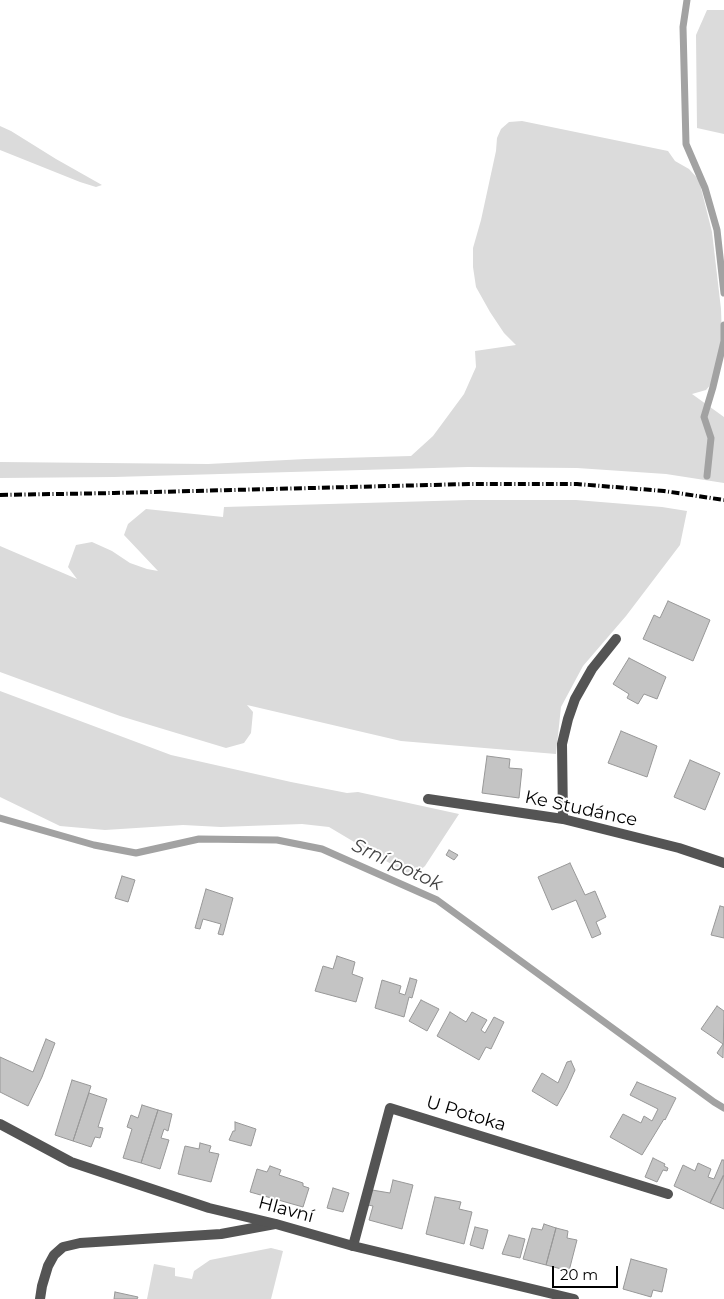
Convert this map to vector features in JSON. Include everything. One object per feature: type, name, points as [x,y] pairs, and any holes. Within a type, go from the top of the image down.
[{"type":"street","points":[[563,819],[562,744],[568,719],[575,699],[592,669],[616,639]]},
{"type":"street","name":"Ke Studánce","points":[[428,799],[563,819],[679,848],[724,863]]},
{"type":"street","name":"U Potoka","points":[[353,1246],[390,1108],[668,1194]]},
{"type":"street","name":"Hlavní","points":[[0,1124],[71,1162],[209,1208],[276,1224],[353,1246],[574,1299]]},
{"type":"street","points":[[40,1299],[48,1266],[54,1255],[63,1246],[80,1243],[221,1234],[276,1224]]},
{"type":"shaded area","points":[[707,10],[724,10],[724,134],[697,128],[696,35]]},
{"type":"shaded area","points":[[522,121],[668,151],[675,161],[689,169],[699,180],[712,232],[721,309],[722,339],[712,383],[706,390],[692,394],[724,417],[724,483],[666,474],[577,468],[468,467],[114,477],[0,478],[0,462],[208,464],[411,456],[433,436],[464,394],[476,367],[475,351],[516,345],[504,333],[476,287],[473,248],[481,220],[496,151],[497,138],[501,129],[509,122]]},
{"type":"shaded area","points":[[0,126],[102,185],[96,187],[80,182],[0,150]]},
{"type":"shaded area","points":[[469,500],[576,500],[662,507],[687,511],[680,545],[626,616],[583,666],[561,707],[556,754],[401,741],[247,705],[253,712],[251,733],[244,743],[226,748],[120,716],[0,672],[0,546],[77,579],[68,567],[76,545],[92,542],[112,551],[130,563],[158,571],[124,535],[128,524],[146,509],[223,517],[224,507]]},
{"type":"shaded area","points":[[0,691],[171,755],[291,782],[347,793],[358,792],[459,814],[425,866],[417,873],[408,874],[329,827],[302,824],[221,827],[183,825],[105,830],[60,826],[0,797]]},
{"type":"shaded area","points":[[271,1248],[283,1251],[271,1299],[147,1299],[154,1264],[175,1268],[175,1276],[192,1279],[194,1271],[210,1260]]},
{"type":"building","points":[[668,601],[710,620],[693,661],[643,639],[654,615],[660,618]]},
{"type":"building","points":[[629,658],[666,677],[657,699],[644,694],[638,704],[627,698],[629,694],[613,684]]},
{"type":"building","points":[[621,731],[657,746],[647,777],[608,763]]},
{"type":"building","points":[[487,756],[510,759],[509,768],[522,769],[519,798],[482,793]]},
{"type":"building","points":[[690,760],[720,773],[705,810],[674,797]]},
{"type":"building","points":[[449,850],[458,855],[454,860],[446,855]]},
{"type":"building","points":[[570,863],[585,895],[595,891],[606,917],[596,922],[601,934],[592,938],[576,900],[552,910],[538,877]]},
{"type":"building","points":[[122,876],[135,880],[128,902],[115,898]]},
{"type":"building","points":[[206,889],[233,898],[223,935],[218,934],[221,924],[203,919],[200,929],[195,928]]},
{"type":"building","points":[[720,906],[724,907],[724,938],[711,935]]},
{"type":"building","points":[[337,956],[355,962],[352,974],[363,978],[356,1002],[315,991],[323,966],[333,969]]},
{"type":"building","points":[[410,978],[417,980],[412,998],[409,997],[404,1017],[375,1008],[382,980],[401,986],[399,993],[405,995]]},
{"type":"building","points":[[421,1000],[439,1009],[427,1031],[409,1021]]},
{"type":"building","points":[[717,1006],[724,1011],[723,1058],[717,1053],[723,1044],[701,1029]]},
{"type":"building","points":[[450,1012],[466,1022],[472,1012],[487,1020],[481,1030],[485,1033],[494,1017],[504,1022],[491,1049],[486,1047],[479,1060],[437,1036]]},
{"type":"building","points":[[46,1039],[55,1043],[28,1106],[0,1092],[0,1057],[33,1072]]},
{"type":"building","points":[[571,1061],[575,1070],[557,1106],[532,1091],[542,1073],[558,1083],[567,1062]]},
{"type":"building","points":[[72,1080],[91,1086],[73,1141],[55,1135]]},
{"type":"building","points":[[637,1082],[676,1098],[665,1120],[642,1155],[610,1137],[623,1114],[641,1123],[644,1116],[652,1121],[658,1109],[630,1095]]},
{"type":"building","points":[[89,1093],[107,1099],[98,1127],[103,1128],[100,1138],[95,1137],[91,1147],[73,1141]]},
{"type":"building","points":[[142,1105],[158,1110],[141,1163],[123,1158],[132,1129],[127,1127],[131,1115],[138,1118]]},
{"type":"building","points":[[158,1110],[172,1114],[168,1131],[164,1129],[161,1138],[169,1140],[160,1169],[141,1163]]},
{"type":"building","points":[[235,1122],[256,1129],[251,1146],[229,1140],[233,1131],[235,1131]]},
{"type":"building","points":[[200,1143],[211,1146],[209,1152],[219,1154],[211,1182],[178,1174],[185,1146],[199,1149]]},
{"type":"building","points":[[653,1158],[665,1164],[664,1166],[668,1168],[667,1171],[663,1170],[657,1182],[645,1177]]},
{"type":"building","points":[[722,1160],[724,1160],[724,1175],[710,1203],[674,1186],[683,1165],[695,1171],[698,1163],[711,1169],[708,1177],[714,1179]]},
{"type":"building","points":[[270,1166],[281,1170],[279,1175],[303,1183],[303,1186],[309,1188],[303,1207],[250,1192],[257,1169],[267,1172]]},
{"type":"building","points":[[724,1176],[724,1209],[710,1203]]},
{"type":"building","points":[[393,1180],[413,1185],[402,1229],[369,1220],[373,1206],[368,1205],[372,1190],[390,1193]]},
{"type":"building","points":[[333,1188],[349,1193],[343,1212],[327,1208]]},
{"type":"building","points":[[435,1197],[461,1202],[459,1209],[472,1212],[464,1244],[426,1234]]},
{"type":"building","points":[[544,1224],[556,1228],[546,1265],[523,1259],[532,1228],[542,1230]]},
{"type":"building","points":[[475,1227],[488,1230],[483,1249],[470,1245]]},
{"type":"building","points":[[556,1228],[568,1231],[567,1238],[577,1240],[569,1271],[546,1265]]},
{"type":"building","points":[[509,1235],[525,1239],[520,1258],[502,1254]]},
{"type":"building","points":[[631,1259],[667,1269],[662,1292],[653,1290],[651,1297],[623,1289]]},
{"type":"building","points":[[115,1292],[138,1297],[137,1299],[114,1299]]},
{"type":"waterway","points":[[687,0],[683,27],[686,144],[705,188],[717,230],[724,293]]},
{"type":"waterway","points":[[707,476],[711,438],[704,417],[724,341],[724,325]]},
{"type":"waterway","name":"Srní potok","points":[[0,818],[94,845],[136,853],[199,839],[277,840],[322,849],[437,900],[724,1108]]},
{"type":"railway","points":[[0,495],[469,484],[577,484],[664,491],[724,500]]}]
